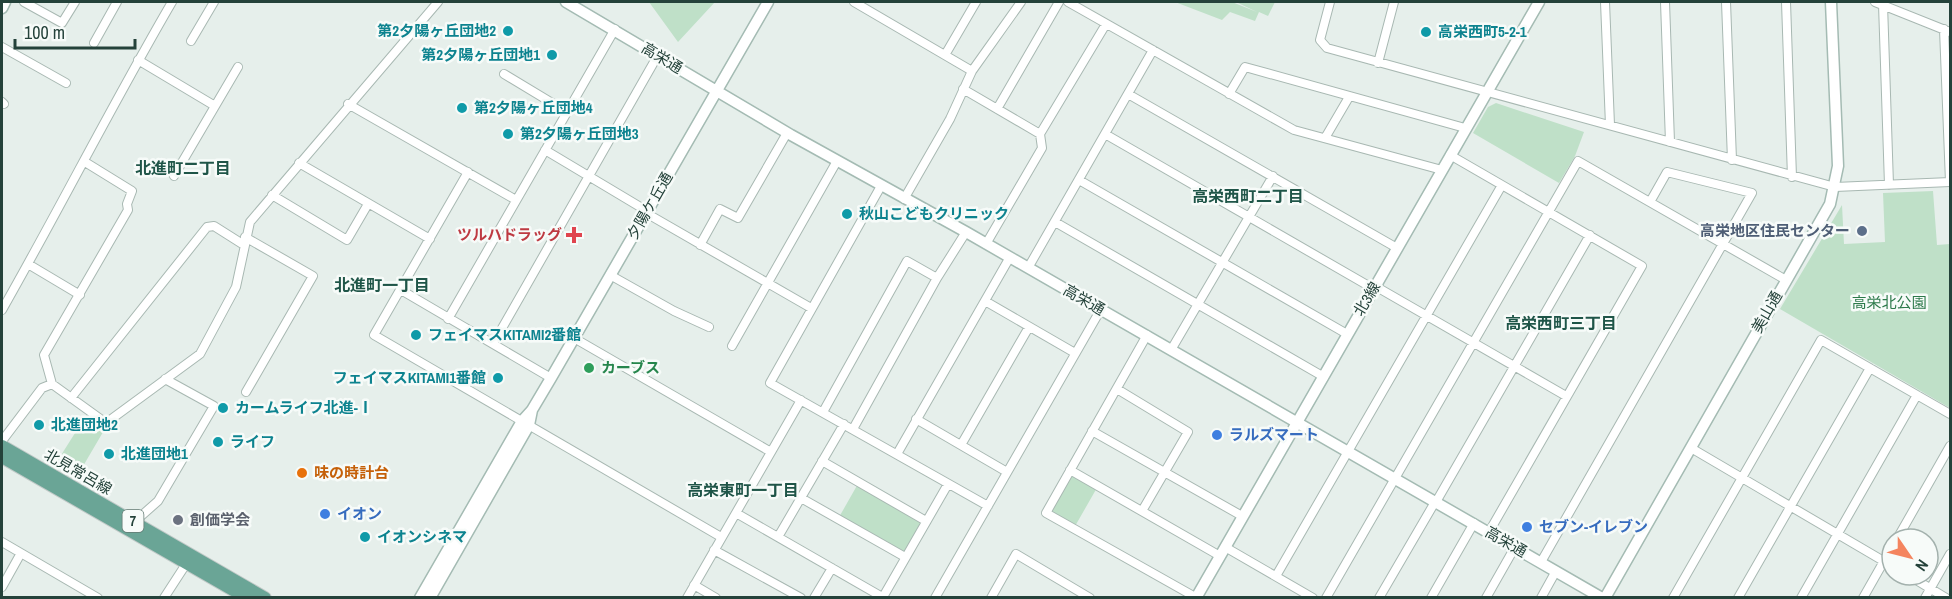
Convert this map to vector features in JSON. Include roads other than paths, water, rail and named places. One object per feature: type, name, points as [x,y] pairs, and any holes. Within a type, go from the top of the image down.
[{"type":"main road","name":"北見常呂線","points":[[2,446],[190,559],[265,597]]},
{"type":"main road","name":"北見常呂線","points":[[2,457],[131,525]]},
{"type":"main road","name":"北見常呂線","points":[[190,559],[247,597]]},
{"type":"street","points":[[2,8],[5,2]]},
{"type":"street","points":[[24,2],[62,23],[75,2]]},
{"type":"street","points":[[94,43],[117,2]]},
{"type":"street","points":[[2,310],[85,162],[105,118],[172,2]]},
{"type":"street","points":[[191,41],[214,2]]},
{"type":"street","points":[[85,162],[132,191],[127,204],[128,210],[44,355],[52,384],[106,423],[200,354],[236,287],[250,222],[348,104],[438,2]]},
{"type":"street","name":"高栄通","points":[[566,2],[837,161],[1010,257],[1604,597]]},
{"type":"street","name":"夕陽ケ丘通","points":[[430,597],[532,410],[768,2]]},
{"type":"street","points":[[854,2],[972,71]]},
{"type":"street","points":[[904,199],[950,119],[972,71],[1021,2]]},
{"type":"street","points":[[997,109],[1059,2]]},
{"type":"street","points":[[1068,2],[1294,130],[1442,170]]},
{"type":"street","points":[[1330,2],[1320,40],[1327,48],[1378,63],[1610,124],[1792,177],[1836,187],[1889,185],[1950,182],[1947,31],[1879,3],[1889,185]]},
{"type":"street","points":[[1378,63],[1394,2]]},
{"type":"street","name":"北3線","points":[[1196,597],[1539,2]]},
{"type":"street","points":[[1605,2],[1610,124]]},
{"type":"street","points":[[1665,2],[1670,142]]},
{"type":"street","points":[[1726,2],[1732,159]]},
{"type":"street","points":[[1786,2],[1792,177]]},
{"type":"street","name":"美山通","points":[[1604,597],[1830,204],[1836,187],[1838,166],[1831,2]]},
{"type":"street","points":[[945,55],[972,3]]},
{"type":"street","points":[[986,244],[1042,148],[1040,134],[1106,24]]},
{"type":"street","points":[[448,319],[615,29]]},
{"type":"street","points":[[2,46],[66,83]]},
{"type":"street","points":[[1028,268],[1153,50]]},
{"type":"street","points":[[493,344],[658,55]]},
{"type":"street","points":[[138,60],[214,106]]},
{"type":"street","points":[[174,176],[238,67]]},
{"type":"street","points":[[1229,94],[1245,67],[1465,128]]},
{"type":"street","points":[[504,74],[567,112]]},
{"type":"street","points":[[963,89],[1040,134]]},
{"type":"street","points":[[1128,94],[1397,248]]},
{"type":"street","points":[[1325,138],[1349,97]]},
{"type":"street","points":[[348,104],[516,200]]},
{"type":"street","points":[[700,245],[720,209],[738,218],[787,132]]},
{"type":"street","points":[[1105,134],[1566,396]]},
{"type":"street","points":[[545,150],[700,245],[811,308]]},
{"type":"street","points":[[1450,155],[1642,266],[1489,532]]},
{"type":"street","points":[[732,346],[837,161]]},
{"type":"street","points":[[1326,597],[1578,161],[1786,280]]},
{"type":"street","points":[[299,163],[430,239]]},
{"type":"street","points":[[468,172],[374,335],[721,537]]},
{"type":"street","points":[[1541,562],[1752,193],[1667,172],[1650,202]]},
{"type":"street","points":[[1171,350],[1273,176]]},
{"type":"street","points":[[1079,180],[1347,334]]},
{"type":"street","points":[[1276,576],[1502,185]]},
{"type":"street","points":[[881,186],[770,383],[988,506]]},
{"type":"street","points":[[272,195],[346,240],[368,204]]},
{"type":"street","points":[[1054,222],[1324,377]]},
{"type":"street","points":[[71,398],[207,227],[214,226],[313,276],[246,392]]},
{"type":"street","points":[[852,429],[966,232]]},
{"type":"street","points":[[1379,597],[1590,236]]},
{"type":"street","points":[[897,454],[1010,257]]},
{"type":"street","points":[[823,412],[907,261],[937,279]]},
{"type":"street","points":[[28,264],[80,295]]},
{"type":"street","points":[[610,275],[674,311],[709,327]]},
{"type":"street","points":[[401,290],[551,378]]},
{"type":"street","points":[[985,301],[1075,353]]},
{"type":"street","points":[[935,597],[1101,309]]},
{"type":"street","points":[[961,445],[1029,327]]},
{"type":"street","points":[[1147,335],[1046,513],[1196,597]]},
{"type":"street","points":[[574,338],[771,452]]},
{"type":"street","points":[[1673,597],[1821,340],[1950,414]]},
{"type":"street","points":[[1738,597],[1870,368]]},
{"type":"street","points":[[131,525],[158,501],[214,406],[165,380]]},
{"type":"street","points":[[2,441],[42,388],[52,384]]},
{"type":"street","points":[[1117,389],[1188,432],[1142,511]]},
{"type":"street","points":[[1801,597],[1917,395]]},
{"type":"street","points":[[687,597],[801,400]]},
{"type":"street","points":[[916,419],[1007,472]]},
{"type":"street","name":"夕陽ケ丘通","points":[[420,597],[526,423]]},
{"type":"street","points":[[778,537],[844,424]]},
{"type":"street","points":[[1092,431],[1242,516]]},
{"type":"street","points":[[1903,527],[1950,446]]},
{"type":"street","points":[[1690,448],[1880,559]]},
{"type":"street","points":[[822,461],[926,521]]},
{"type":"street","points":[[1070,470],[1142,511],[1276,576],[1313,597]]},
{"type":"street","points":[[736,513],[883,597],[948,484]]},
{"type":"street","points":[[801,498],[905,557]]},
{"type":"street","points":[[1431,597],[1474,524]]},
{"type":"street","points":[[2,542],[82,594],[98,597]]},
{"type":"street","points":[[1486,597],[1515,547]]},
{"type":"street","points":[[714,550],[801,597]]},
{"type":"street","points":[[2,587],[21,553]]},
{"type":"street","points":[[992,597],[1016,554],[1090,597]]},
{"type":"street","points":[[1925,597],[1950,554]]},
{"type":"street","points":[[164,597],[190,559]]},
{"type":"street","points":[[814,597],[832,568]]},
{"type":"street","points":[[1863,597],[1880,568]]},
{"type":"street","points":[[1541,597],[1556,571]]},
{"type":"street","points":[[694,585],[716,597]]},
{"type":"street","points":[[1930,588],[1946,597]]},
{"type":"place","name":"第2夕陽ヶ丘団地2","points":[[508,31]]},
{"type":"place","name":"高栄西町5-2-1","points":[[1426,32]]},
{"type":"place","name":"第2夕陽ヶ丘団地1","points":[[552,55]]},
{"type":"place","name":"第2夕陽ヶ丘団地4","points":[[462,108]]},
{"type":"place","name":"第2夕陽ヶ丘団地3","points":[[508,134]]},
{"type":"place","name":"秋山こどもクリニック","points":[[847,214]]},
{"type":"place","name":"高栄地区住民センター","points":[[1862,231]]},
{"type":"place","name":"ツルハドラッグ","points":[[574,235]]},
{"type":"place","name":"フェイマスKITAMI2番館","points":[[416,335]]},
{"type":"place","name":"カーブス","points":[[589,368]]},
{"type":"place","name":"フェイマスKITAMI1番館","points":[[498,378]]},
{"type":"place","name":"カームライフ北進‐Ⅰ","points":[[223,408]]},
{"type":"place","name":"北進団地2","points":[[39,425]]},
{"type":"place","name":"ラルズマート","points":[[1217,435]]},
{"type":"place","name":"ライフ","points":[[218,442]]},
{"type":"place","name":"北進団地1","points":[[109,454]]},
{"type":"place","name":"味の時計台","points":[[302,473]]},
{"type":"place","name":"イオン","points":[[325,514]]},
{"type":"place","name":"創価学会","points":[[178,520]]},
{"type":"place","name":"セブン-イレブン","points":[[1527,527]]},
{"type":"place","name":"イオンシネマ","points":[[365,537]]},
{"type":"district","name":"北進町二丁目","points":[[183,168]]},
{"type":"district","name":"高栄西町二丁目","points":[[1248,196]]},
{"type":"district","name":"北進町一丁目","points":[[382,285]]},
{"type":"district","name":"高栄西町三丁目","points":[[1561,323]]},
{"type":"district","name":"高栄東町一丁目","points":[[743,490]]},
{"type":"park label","name":"高栄北公園","points":[[1889,303]]}]
